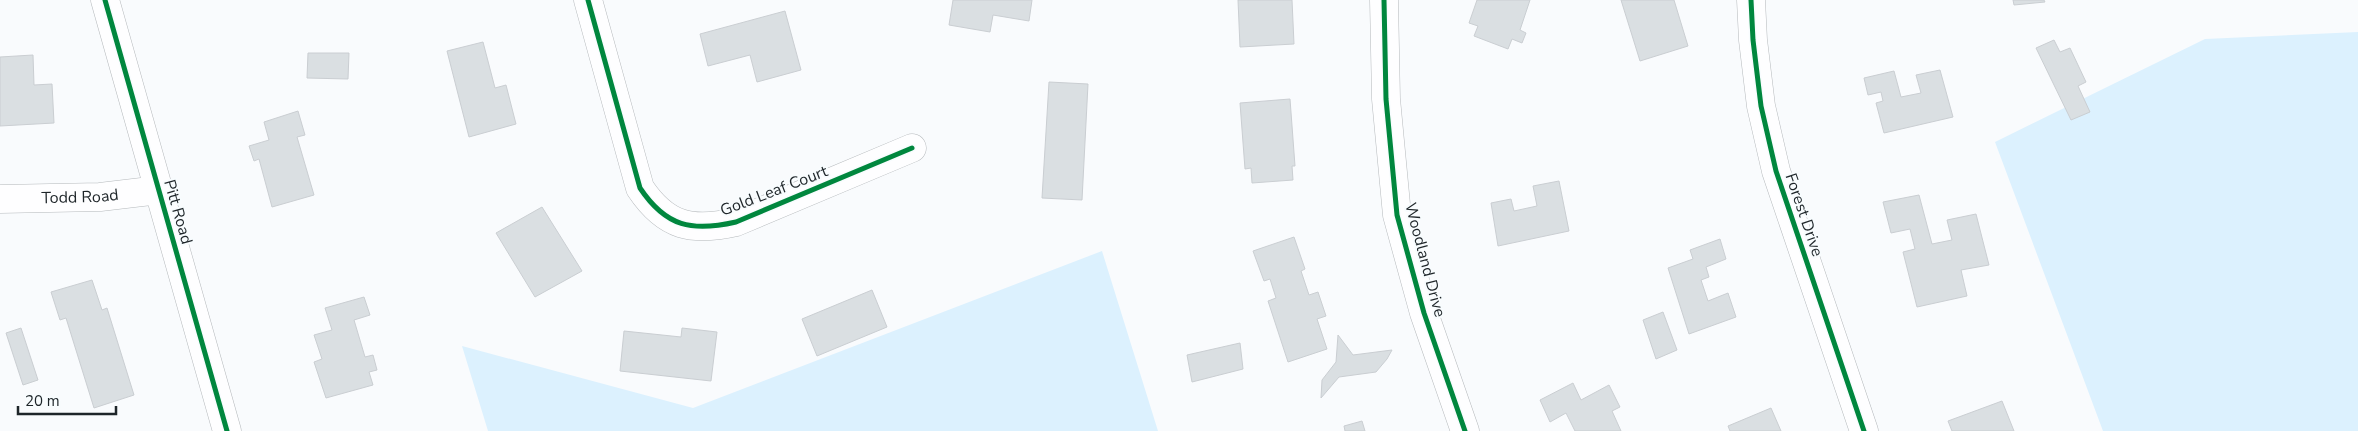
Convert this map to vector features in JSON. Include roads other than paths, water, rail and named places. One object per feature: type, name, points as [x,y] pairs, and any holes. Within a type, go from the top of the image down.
[{"type":"street","name":"Pitt Road","points":[[105,0],[227,431]]},
{"type":"street","name":"Gold Leaf Court","points":[[588,0],[640,188],[652,207],[670,220],[692,226],[714,227],[736,222],[912,148]]},
{"type":"street","name":"Woodland Drive","points":[[1384,0],[1386,99],[1397,215],[1424,313],[1465,431]]},
{"type":"street","name":"Forest Drive","points":[[1751,0],[1753,40],[1761,106],[1776,171],[1864,431]]},
{"type":"street","name":"Todd Road","points":[[0,199],[100,197],[160,190]]}]
